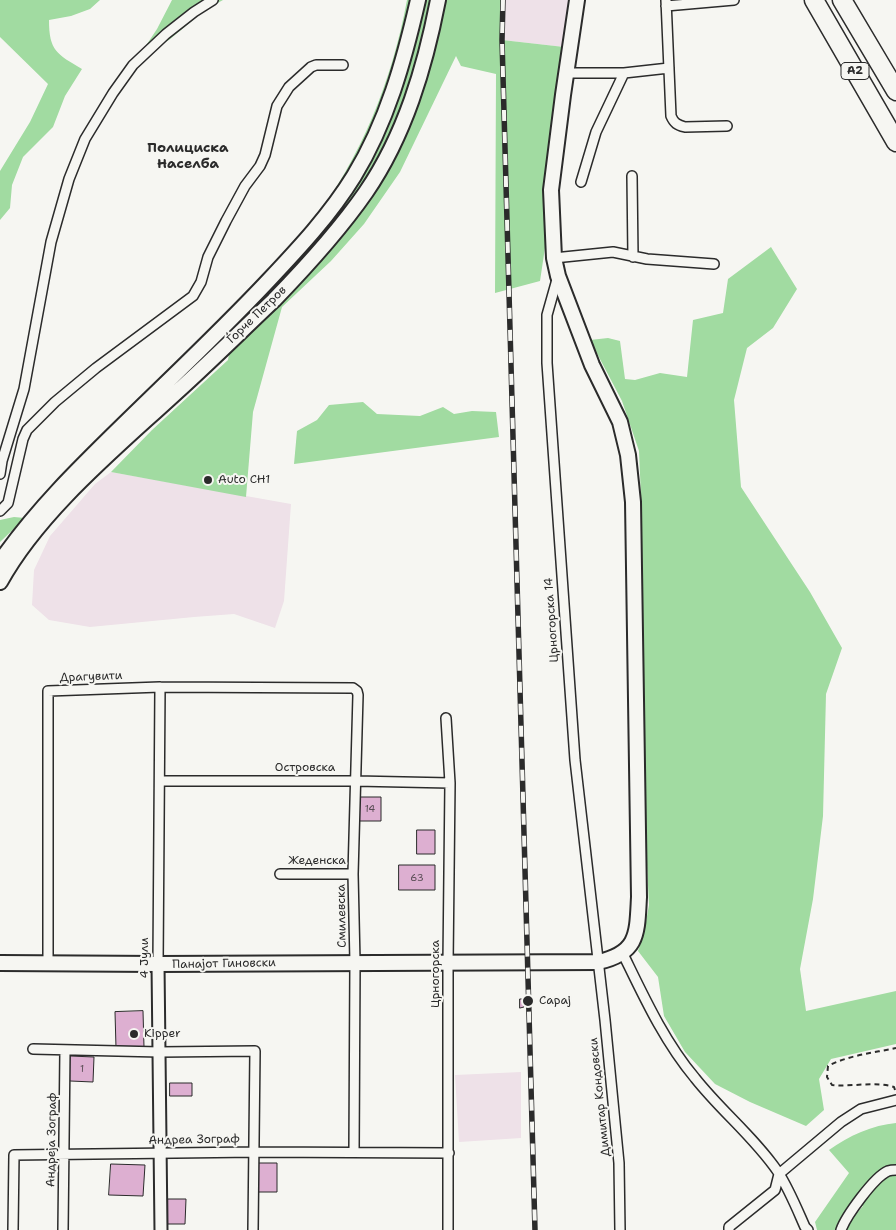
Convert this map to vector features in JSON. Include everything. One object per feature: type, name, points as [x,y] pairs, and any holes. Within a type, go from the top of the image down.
[{"type":"highway","name":"A2","points":[[814,0],[896,142]]},
{"type":"highway","name":"A2","points":[[842,0],[896,91]]},
{"type":"main road","name":"Ѓорче Петров","points":[[0,562],[49,499],[243,307],[306,241],[325,218],[354,175],[384,115],[401,67],[418,0]]},
{"type":"main road","name":"Ѓорче Петров","points":[[0,582],[26,544],[76,487],[274,300],[344,221],[380,169],[402,127],[420,74],[438,0]]},
{"type":"main road","points":[[577,0],[551,190],[554,258],[558,276],[592,365],[620,422],[628,455],[633,502],[639,896],[637,924],[632,944],[623,954]]},
{"type":"main road","name":"Панајот Гиновски","points":[[0,963],[598,962],[623,954]]},
{"type":"street","points":[[0,474],[24,389],[51,242],[69,179],[85,139],[113,93],[133,65],[166,34],[213,0]]},
{"type":"street","points":[[727,126],[685,127],[675,123],[671,116],[666,3],[734,0]]},
{"type":"street","points":[[0,510],[8,503],[23,439],[27,430],[55,402],[96,368],[187,301],[197,290],[208,257],[226,221],[244,186],[266,155],[277,106],[289,87],[311,67],[316,65],[343,65]]},
{"type":"street","points":[[566,73],[624,73],[669,68]]},
{"type":"street","points":[[581,182],[596,132],[624,73]]},
{"type":"street","points":[[632,176],[633,257]]},
{"type":"street","points":[[554,258],[612,252],[646,259],[714,264]]},
{"type":"street","name":"Црногорска 14","points":[[558,276],[547,316],[547,363],[575,760],[598,962]]},
{"type":"street","name":"Драгувити","points":[[48,962],[48,691],[160,687],[347,688]]},
{"type":"street","name":"4 Јули","points":[[160,687],[158,964],[161,1230]]},
{"type":"street","name":"Смилевска","points":[[347,688],[353,688],[357,691],[358,695],[353,874],[355,962],[354,1152]]},
{"type":"street","name":"Црногорска","points":[[446,718],[450,783],[448,1230]]},
{"type":"street","name":"Островска","points":[[160,781],[450,783]]},
{"type":"street","name":"Жеденска","points":[[280,874],[353,874]]},
{"type":"street","points":[[623,954],[655,1020],[673,1049],[721,1108],[763,1152],[779,1174],[808,1230]]},
{"type":"street","name":"Димитар Кондовски","points":[[598,962],[619,1163],[620,1230]]},
{"type":"street","points":[[33,1049],[160,1052],[255,1051],[253,1230]]},
{"type":"street","name":"Андреја Зограф","points":[[63,1230],[65,1050]]},
{"type":"street","points":[[729,1230],[729,1227],[775,1190],[779,1174],[841,1122],[861,1109],[896,1100]]},
{"type":"street","name":"Андреа Зограф","points":[[13,1230],[14,1155],[254,1152],[449,1153]]},
{"type":"street","points":[[841,1230],[844,1220],[878,1178],[887,1171],[896,1170]]},
{"type":"path","points":[[896,1048],[858,1054],[838,1061],[828,1066],[827,1077],[832,1085],[886,1084],[894,1087],[896,1095]]},
{"type":"shaded area","points":[[503,0],[572,0],[564,47],[502,40]]},
{"type":"shaded area","points":[[111,472],[291,504],[284,601],[275,628],[234,614],[90,627],[49,620],[32,605],[34,570],[50,536],[95,484]]},
{"type":"shaded area","points":[[521,1072],[521,1138],[459,1142],[455,1075]]},
{"type":"green space","points":[[0,0],[100,0],[90,9],[71,16],[49,20],[51,39],[56,50],[82,69],[65,96],[53,127],[23,157],[12,185],[10,208],[0,220],[0,171],[30,122],[48,84],[0,37]]},
{"type":"green space","points":[[172,0],[223,0],[205,10],[169,40],[141,53],[157,29]]},
{"type":"green space","points":[[407,0],[504,0],[502,40],[564,47],[547,162],[546,241],[540,281],[495,293],[496,74],[461,66],[456,56],[400,172],[364,224],[331,261],[282,307],[253,412],[246,497],[111,472],[152,430],[228,360],[230,348],[204,337],[302,235],[329,199],[345,173],[372,118],[393,60]]},
{"type":"green space","points":[[771,247],[797,289],[773,328],[747,348],[734,400],[741,487],[810,592],[842,648],[826,694],[823,816],[813,899],[800,969],[806,1011],[896,991],[896,1044],[831,1059],[819,1079],[824,1110],[806,1126],[750,1102],[715,1084],[685,1052],[664,1016],[658,977],[638,951],[644,933],[649,905],[644,804],[645,708],[641,659],[641,497],[639,451],[622,401],[590,340],[608,338],[620,341],[625,379],[635,380],[660,373],[687,377],[693,320],[723,313],[728,279]]},
{"type":"green space","points":[[363,402],[377,414],[420,416],[443,407],[454,414],[472,411],[496,412],[499,437],[294,464],[297,431],[317,420],[329,405]]},
{"type":"green space","points":[[14,517],[25,518],[0,542],[0,520]]},
{"type":"green space","points":[[896,1123],[896,1230],[846,1230],[849,1222],[863,1206],[854,1201],[838,1230],[817,1230],[815,1222],[849,1173],[829,1150],[861,1132],[878,1126]]},
{"type":"building","points":[[358,797],[381,797],[381,821],[359,821]]},
{"type":"building","points":[[417,830],[435,830],[435,854],[417,854]]},
{"type":"building","points":[[399,865],[435,865],[435,890],[399,890]]},
{"type":"building","points":[[520,999],[523,999],[524,1007],[520,1008]]},
{"type":"building","points":[[143,1011],[144,1047],[116,1048],[115,1012]]},
{"type":"building","points":[[70,1056],[94,1057],[93,1082],[70,1081]]},
{"type":"building","points":[[170,1083],[192,1083],[192,1096],[170,1096]]},
{"type":"building","points":[[259,1163],[277,1163],[277,1192],[258,1192]]},
{"type":"building","points":[[111,1164],[145,1165],[143,1196],[109,1195]]},
{"type":"building","points":[[168,1199],[186,1199],[185,1224],[168,1224]]},
{"type":"railway","points":[[503,0],[502,40],[535,1230]]},
{"type":"place","name":"Auto CH1","points":[[208,480]]},
{"type":"place","name":"Сарај","points":[[528,1001]]},
{"type":"place","name":"Kipper","points":[[134,1034]]},
{"type":"district","name":"Полициска Населба","points":[[188,156]]}]
